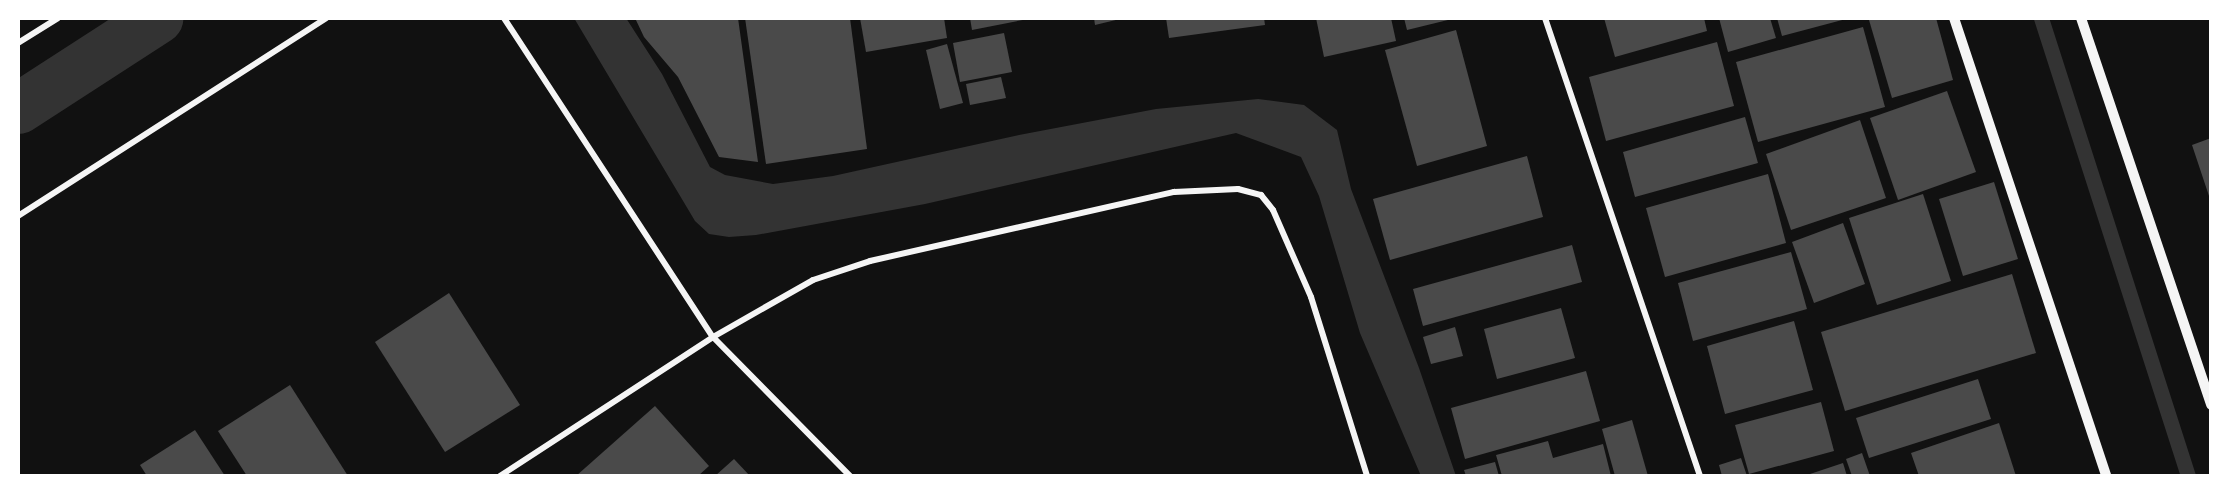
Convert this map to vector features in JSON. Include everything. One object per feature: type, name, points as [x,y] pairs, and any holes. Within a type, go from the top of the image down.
[{"type":"street","points":[[18,43],[58,18]]},
{"type":"street","points":[[18,216],[326,18]]},
{"type":"street","points":[[504,18],[713,337],[850,476]]},
{"type":"street","points":[[1545,18],[1700,476]]},
{"type":"street","points":[[1954,18],[2106,476]]},
{"type":"street","points":[[2081,18],[2211,405]]},
{"type":"street","points":[[500,476],[713,337],[813,280],[870,261],[1174,192],[1238,189],[1261,195],[1273,210],[1311,297],[1367,476]]},
{"type":"shaded area","points":[[574,18],[626,18],[662,74],[710,167],[725,175],[773,184],[833,176],[1019,135],[1156,109],[1258,99],[1304,105],[1337,130],[1351,189],[1419,368],[1456,476],[1421,476],[1360,333],[1319,196],[1301,157],[1236,133],[925,204],[756,235],[729,237],[709,234],[695,221]]},
{"type":"building","points":[[635,18],[738,18],[758,162],[719,157],[678,77],[644,37]]},
{"type":"building","points":[[745,18],[850,18],[867,149],[766,164]]},
{"type":"building","points":[[860,18],[944,18],[947,38],[866,52]]},
{"type":"building","points":[[970,18],[1028,18],[1028,19],[972,30]]},
{"type":"building","points":[[1094,18],[1120,18],[1120,19],[1095,25]]},
{"type":"building","points":[[1166,18],[1264,18],[1265,25],[1169,38]]},
{"type":"building","points":[[1316,18],[1391,18],[1396,41],[1324,57]]},
{"type":"building","points":[[1404,18],[1452,18],[1452,19],[1407,30]]},
{"type":"building","points":[[1604,18],[1704,18],[1707,31],[1615,57]]},
{"type":"building","points":[[1719,18],[1770,18],[1776,38],[1728,52]]},
{"type":"building","points":[[1777,18],[1845,18],[1846,19],[1782,36]]},
{"type":"building","points":[[1936,18],[1953,80],[1892,98],[1869,20]]},
{"type":"building","points":[[1863,27],[1885,107],[1758,142],[1736,62]]},
{"type":"building","points":[[1456,30],[1487,146],[1417,166],[1385,50]]},
{"type":"building","points":[[1004,33],[1012,72],[960,82],[953,43]]},
{"type":"building","points":[[1717,42],[1734,106],[1606,141],[1589,77]]},
{"type":"building","points":[[947,44],[963,103],[940,109],[926,50]]},
{"type":"building","points":[[1001,77],[1006,98],[970,105],[966,84]]},
{"type":"building","points":[[1947,91],[1976,172],[1898,200],[1870,118]]},
{"type":"building","points":[[1745,117],[1758,163],[1635,197],[1623,152]]},
{"type":"building","points":[[1860,120],[1886,198],[1791,230],[1766,154]]},
{"type":"building","points":[[2211,138],[2211,202],[2192,145]]},
{"type":"building","points":[[1527,156],[1543,217],[1390,260],[1373,199]]},
{"type":"building","points":[[1768,174],[1786,243],[1665,277],[1646,208]]},
{"type":"building","points":[[1994,182],[2018,259],[1963,276],[1939,199]]},
{"type":"building","points":[[1923,194],[1951,281],[1877,305],[1849,218]]},
{"type":"building","points":[[1843,223],[1865,284],[1814,303],[1792,242]]},
{"type":"building","points":[[1572,245],[1582,282],[1423,326],[1413,289]]},
{"type":"building","points":[[1791,252],[1807,309],[1693,341],[1678,283]]},
{"type":"building","points":[[2012,274],[2036,353],[1845,411],[1821,332]]},
{"type":"building","points":[[449,293],[520,405],[445,452],[375,342]]},
{"type":"building","points":[[1561,308],[1575,358],[1497,379],[1484,329]]},
{"type":"building","points":[[1794,321],[1813,390],[1725,414],[1707,346]]},
{"type":"building","points":[[1455,327],[1463,356],[1431,364],[1423,337]]},
{"type":"building","points":[[1586,371],[1600,421],[1465,459],[1451,408]]},
{"type":"building","points":[[1978,379],[1991,419],[1869,458],[1856,418]]},
{"type":"building","points":[[290,385],[348,476],[247,476],[218,431]]},
{"type":"building","points":[[1821,402],[1834,451],[1749,474],[1735,425]]},
{"type":"building","points":[[655,406],[709,466],[698,476],[576,476]]},
{"type":"building","points":[[1632,420],[1648,476],[1615,476],[1602,429]]},
{"type":"building","points":[[1999,423],[2016,476],[1919,476],[1911,453]]},
{"type":"building","points":[[195,430],[225,476],[147,476],[140,465]]},
{"type":"building","points":[[1548,441],[1553,458],[1603,444],[1611,476],[1502,476],[1496,455]]},
{"type":"building","points":[[1862,453],[1870,476],[1852,476],[1846,459]]},
{"type":"building","points":[[1741,458],[1747,476],[1722,476],[1719,465]]},
{"type":"building","points":[[734,459],[750,476],[715,476]]},
{"type":"building","points":[[1495,462],[1499,476],[1466,476],[1464,470]]},
{"type":"building","points":[[1843,463],[1847,476],[1804,476]]},
{"type":"waterway","points":[[18,108],[157,18]]},
{"type":"waterway","points":[[2041,18],[2188,476]]}]
